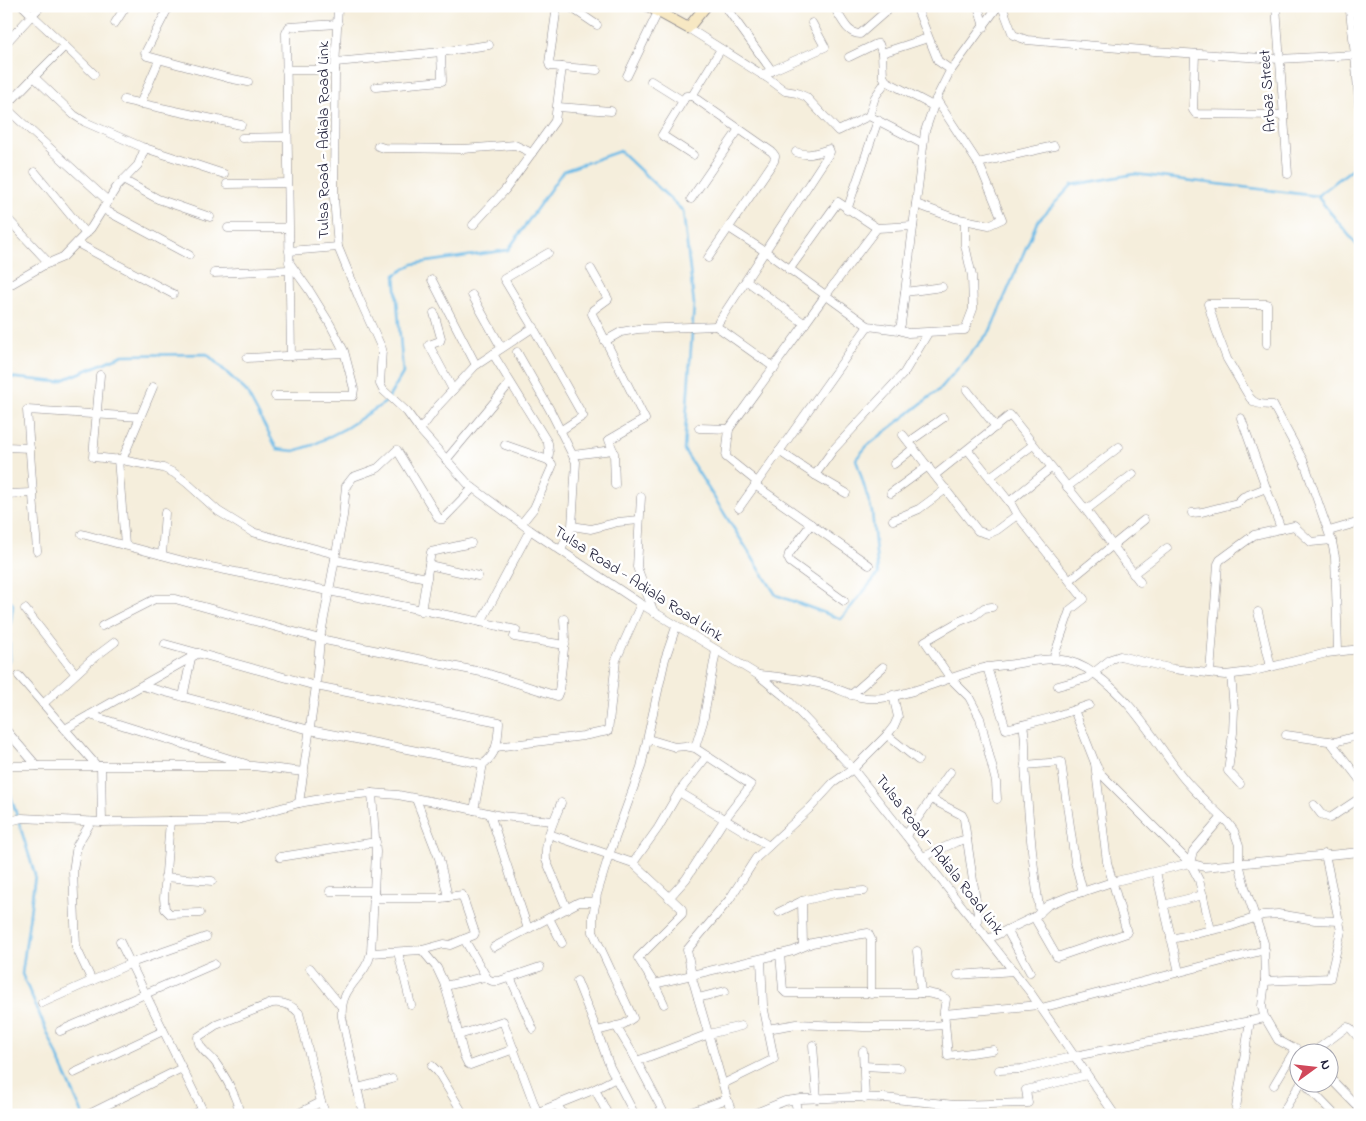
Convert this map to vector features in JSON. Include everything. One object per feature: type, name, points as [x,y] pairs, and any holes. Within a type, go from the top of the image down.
[{"type":"main road","points":[[648,6],[688,28],[706,6]]},
{"type":"street","points":[[23,6],[94,74]]},
{"type":"street","points":[[6,42],[41,6]]},
{"type":"street","points":[[115,23],[126,6]]},
{"type":"street","points":[[169,6],[146,53],[151,58],[248,82]]},
{"type":"street","name":"Tulsa Road - Adiala Road Link","points":[[338,6],[334,198],[338,247],[382,349],[380,384],[384,390],[473,488],[530,530],[654,613],[758,675],[784,696],[853,769],[906,835],[1040,1006],[1115,1115]]},
{"type":"street","points":[[557,6],[550,66],[596,70]]},
{"type":"street","points":[[569,6],[597,26]]},
{"type":"street","points":[[725,6],[772,71]]},
{"type":"street","points":[[837,12],[851,31],[860,34],[892,6]]},
{"type":"street","points":[[916,6],[938,61],[951,70]]},
{"type":"street","points":[[978,6],[984,27]]},
{"type":"street","points":[[899,330],[925,131],[935,102],[951,70],[998,6]]},
{"type":"street","points":[[1002,6],[1013,35],[1027,40],[1280,60],[1355,55]]},
{"type":"street","name":"Arbaz Street","points":[[1276,6],[1288,174]]},
{"type":"street","points":[[1350,11],[1360,113]]},
{"type":"street","points":[[627,76],[658,12]]},
{"type":"street","points":[[762,75],[825,47],[812,23]]},
{"type":"street","points":[[291,356],[286,33],[288,27],[338,24]]},
{"type":"street","points":[[688,28],[785,91],[806,97],[838,131],[869,116],[875,97],[886,81]]},
{"type":"street","points":[[882,53],[928,38]]},
{"type":"street","points":[[849,57],[879,44],[882,53],[883,76],[886,81],[935,102],[978,163],[1002,219],[989,225],[965,220],[916,204]]},
{"type":"street","points":[[286,70],[336,66],[488,45]]},
{"type":"street","points":[[65,46],[6,107],[108,201]]},
{"type":"street","points":[[692,96],[721,49]]},
{"type":"street","points":[[376,87],[442,82],[442,52]]},
{"type":"street","points":[[1195,54],[1193,110],[1196,114],[1284,115]]},
{"type":"street","points":[[140,104],[159,60]]},
{"type":"street","points":[[473,225],[505,190],[555,121],[562,67]]},
{"type":"street","points":[[34,78],[74,115],[85,122],[145,148],[224,174]]},
{"type":"street","points":[[651,81],[683,101]]},
{"type":"street","points":[[693,155],[662,135],[686,96],[692,96],[775,156],[774,161],[708,258]]},
{"type":"street","points":[[124,100],[241,125]]},
{"type":"street","points":[[558,107],[611,111]]},
{"type":"street","points":[[869,116],[923,144]]},
{"type":"street","points":[[848,210],[878,120]]},
{"type":"street","points":[[691,199],[739,129]]},
{"type":"street","points":[[242,138],[287,137]]},
{"type":"street","points":[[378,146],[384,148],[463,149],[514,145],[532,153]]},
{"type":"street","points":[[978,163],[1054,146]]},
{"type":"street","points":[[6,287],[63,257],[86,234],[123,180],[138,166],[145,148]]},
{"type":"street","points":[[714,326],[747,281],[830,152],[829,150],[802,155],[796,152]]},
{"type":"street","points":[[35,172],[86,234]]},
{"type":"street","points":[[123,180],[158,200],[210,217]]},
{"type":"street","points":[[227,184],[288,183]]},
{"type":"street","points":[[789,270],[838,202],[877,228],[913,226]]},
{"type":"street","points":[[103,209],[189,255]]},
{"type":"street","points":[[6,217],[49,263]]},
{"type":"street","points":[[729,228],[766,252],[868,326],[908,333],[965,330],[973,308],[972,276],[964,245],[965,220]]},
{"type":"street","points":[[228,228],[288,228]]},
{"type":"street","points":[[869,565],[756,484],[726,457],[730,429],[825,296],[877,228]]},
{"type":"street","points":[[77,243],[173,294]]},
{"type":"street","points":[[289,251],[338,247]]},
{"type":"street","points":[[548,253],[504,279],[534,327],[584,416],[560,431]]},
{"type":"street","points":[[214,273],[289,266]]},
{"type":"street","points":[[275,396],[353,396],[354,390],[344,353],[326,317],[309,290],[289,266]]},
{"type":"street","points":[[591,269],[608,298],[592,312],[645,420],[609,440],[613,450],[615,485]]},
{"type":"street","points":[[432,280],[476,365]]},
{"type":"street","points":[[747,281],[805,324]]},
{"type":"street","points":[[905,292],[942,287]]},
{"type":"street","points":[[472,294],[501,347]]},
{"type":"street","points":[[1267,344],[1267,304],[1208,304],[1227,359],[1250,398],[1254,403],[1273,405],[1304,462],[1332,540],[1335,557],[1338,652]]},
{"type":"street","points":[[434,313],[441,338],[440,341],[429,345],[453,390]]},
{"type":"street","points":[[606,341],[621,332],[638,329],[714,326],[775,368]]},
{"type":"street","points":[[739,508],[868,326]]},
{"type":"street","points":[[420,430],[476,365],[534,327]]},
{"type":"street","points":[[815,475],[833,450],[904,373],[928,332]]},
{"type":"street","points":[[518,352],[576,462],[572,526],[561,550]]},
{"type":"street","points":[[247,358],[344,353]]},
{"type":"street","points":[[493,354],[548,443],[548,460]]},
{"type":"street","points":[[100,375],[93,457],[157,466],[174,473],[188,483],[218,512],[252,532],[335,557],[427,578]]},
{"type":"street","points":[[446,460],[510,382]]},
{"type":"street","points":[[125,545],[120,460],[153,387]]},
{"type":"street","points":[[967,390],[996,427]]},
{"type":"street","points":[[37,551],[27,410],[140,417]]},
{"type":"street","points":[[935,476],[1010,416],[1086,510],[1140,582]]},
{"type":"street","points":[[894,464],[912,445],[943,418]]},
{"type":"street","points":[[1241,418],[1281,529]]},
{"type":"street","points":[[699,428],[730,429]]},
{"type":"street","points":[[904,435],[978,531],[988,534],[997,530],[1017,515]]},
{"type":"street","points":[[505,445],[551,462],[552,467],[534,508],[522,524]]},
{"type":"street","points":[[990,477],[1033,445]]},
{"type":"street","points":[[6,447],[30,448]]},
{"type":"street","points":[[1067,487],[1119,447]]},
{"type":"street","points":[[300,803],[316,686],[320,639],[330,593],[346,486],[353,477],[378,468],[397,450],[439,519],[443,519],[473,488]]},
{"type":"street","points":[[573,455],[613,450]]},
{"type":"street","points":[[968,450],[1084,600],[1070,610],[1053,658]]},
{"type":"street","points":[[779,451],[846,493]]},
{"type":"street","points":[[892,493],[928,466]]},
{"type":"street","points":[[1009,502],[1051,468]]},
{"type":"street","points":[[1086,510],[1133,474]]},
{"type":"street","points":[[1192,513],[1237,503],[1243,497],[1266,488]]},
{"type":"street","points":[[893,520],[919,509],[946,489]]},
{"type":"street","points":[[6,494],[33,493]]},
{"type":"street","points":[[640,497],[637,567],[654,613]]},
{"type":"street","points":[[162,555],[165,513]]},
{"type":"street","points":[[572,526],[591,529],[618,522],[639,520]]},
{"type":"street","points":[[1070,580],[1144,520]]},
{"type":"street","points":[[1329,531],[1360,522]]},
{"type":"street","points":[[811,524],[788,558],[790,562],[844,601]]},
{"type":"street","points":[[1210,673],[1218,564],[1220,560],[1254,534],[1294,526],[1311,542],[1332,540]]},
{"type":"street","points":[[481,622],[530,530]]},
{"type":"street","points":[[82,534],[191,563],[330,593],[481,622],[516,630],[514,637],[565,645]]},
{"type":"street","points":[[421,611],[432,551],[472,543]]},
{"type":"street","points":[[1133,574],[1167,548]]},
{"type":"street","points":[[429,565],[478,576]]},
{"type":"street","points":[[102,626],[155,599],[175,599],[320,639],[486,672],[557,696],[565,645],[564,619]]},
{"type":"street","points":[[496,747],[608,731],[616,660],[641,604]]},
{"type":"street","points":[[992,607],[984,608],[975,615],[960,621],[925,641],[951,679],[969,697],[980,718],[996,782],[997,799]]},
{"type":"street","points":[[26,608],[76,673]]},
{"type":"street","points":[[1258,612],[1271,667]]},
{"type":"street","points":[[597,1031],[624,1024],[633,1018],[593,932],[593,916],[597,894],[609,855],[641,767],[665,658],[676,626]]},
{"type":"street","points":[[43,704],[76,673],[116,642]]},
{"type":"street","points":[[165,644],[316,686],[499,722],[496,747],[488,760],[483,764],[474,810]]},
{"type":"street","points":[[1058,686],[1087,678],[1111,659],[1120,656],[1174,669],[1231,674],[1250,672],[1338,652],[1360,649]]},
{"type":"street","points":[[694,748],[703,722],[716,651]]},
{"type":"street","points":[[65,729],[199,653]]},
{"type":"street","points":[[184,697],[191,658]]},
{"type":"street","points":[[758,675],[792,678],[825,685],[862,699],[882,698],[987,667],[1018,664],[1041,659],[1053,658],[1075,663],[1094,673],[1108,683],[1137,713],[1182,776],[1234,831],[1239,846],[1239,863],[1245,887],[1265,950],[1265,981],[1262,1006],[1265,1018],[1278,1040],[1288,1044]]},
{"type":"street","points":[[851,695],[883,667]]},
{"type":"street","points":[[987,667],[1005,727],[1008,730],[1089,705]]},
{"type":"street","points":[[1231,674],[1234,709],[1228,771],[1240,784]]},
{"type":"street","points":[[19,676],[99,766],[102,822]]},
{"type":"street","points":[[142,686],[310,730],[483,764]]},
{"type":"street","points":[[732,1115],[698,998],[687,950],[729,900],[756,858],[811,807],[833,783],[853,769],[887,735],[898,717],[893,695]]},
{"type":"street","points":[[1074,710],[1100,772],[1190,863],[1199,880],[1211,930]]},
{"type":"street","points":[[90,715],[253,766]]},
{"type":"street","points":[[1023,725],[1026,738],[1025,765],[1028,814],[1037,915],[1057,957],[1128,934],[1107,862],[1095,763]]},
{"type":"street","points":[[6,730],[37,766]]},
{"type":"street","points":[[887,735],[918,760]]},
{"type":"street","points":[[1286,735],[1335,742],[1360,736]]},
{"type":"street","points":[[648,739],[675,747],[685,746],[694,748],[751,785],[724,820],[686,878],[670,898]]},
{"type":"street","points":[[1330,741],[1360,780]]},
{"type":"street","points":[[633,863],[658,828],[679,792],[707,756]]},
{"type":"street","points":[[1025,765],[1061,762],[1075,862],[1083,892]]},
{"type":"street","points":[[13,766],[253,766],[304,772]]},
{"type":"street","points":[[906,835],[950,772]]},
{"type":"street","points":[[679,792],[769,846]]},
{"type":"street","points":[[362,1115],[341,1006],[343,997],[369,961],[371,953],[376,842],[372,793]]},
{"type":"street","points":[[8,821],[22,818],[91,822],[237,820],[300,803],[337,796],[372,793],[398,795],[490,814],[553,821]]},
{"type":"street","points":[[1314,805],[1321,814],[1330,818],[1360,798]]},
{"type":"street","points":[[416,799],[439,858],[448,897]]},
{"type":"street","points":[[931,799],[962,815],[978,910],[977,925]]},
{"type":"street","points":[[561,802],[549,834],[546,860],[567,909]]},
{"type":"street","points":[[490,814],[528,929]]},
{"type":"street","points":[[1190,863],[1194,851],[1222,817]]},
{"type":"street","points":[[170,821],[164,905],[168,913],[200,913]]},
{"type":"street","points":[[91,822],[76,844],[72,871],[76,947],[92,981]]},
{"type":"street","points":[[549,834],[633,863],[682,910],[682,914],[638,958],[664,1004]]},
{"type":"street","points":[[923,857],[956,842],[967,840]]},
{"type":"street","points":[[280,857],[376,842]]},
{"type":"street","points":[[988,939],[1037,915],[1048,905],[1112,882],[1190,863],[1204,866],[1360,852]]},
{"type":"street","points":[[1265,981],[1330,978],[1341,931],[1325,854]]},
{"type":"street","points":[[1156,872],[1179,972]]},
{"type":"street","points":[[165,877],[212,881]]},
{"type":"street","points":[[330,891],[374,895],[448,897],[462,895],[464,897],[474,935],[450,945],[444,944],[422,950],[371,953]]},
{"type":"street","points":[[779,912],[802,900],[864,891]]},
{"type":"street","points":[[1163,905],[1203,895]]},
{"type":"street","points":[[802,900],[802,946]]},
{"type":"street","points":[[494,947],[579,902],[596,902]]},
{"type":"street","points":[[1171,939],[1263,915],[1278,914],[1315,920],[1340,921]]},
{"type":"street","points":[[549,918],[562,943]]},
{"type":"street","points":[[1007,930],[1030,972]]},
{"type":"street","points":[[654,984],[793,951],[812,943],[868,934],[871,939],[871,994]]},
{"type":"street","points":[[42,1002],[130,964],[206,936]]},
{"type":"street","points":[[464,939],[488,978]]},
{"type":"street","points":[[120,942],[204,1112],[192,1115]]},
{"type":"street","points":[[422,950],[437,968],[445,986],[465,1060],[470,1065],[514,1049]]},
{"type":"street","points":[[944,1014],[1040,1006],[1265,950]]},
{"type":"street","points":[[917,951],[921,994]]},
{"type":"street","points":[[398,952],[411,1005]]},
{"type":"street","points":[[780,954],[783,990],[786,993],[921,994],[941,996],[946,1000],[944,1014],[948,1056],[993,1050]]},
{"type":"street","points":[[723,1084],[774,1058],[763,1006],[762,959]]},
{"type":"street","points":[[60,1031],[214,964]]},
{"type":"street","points":[[445,986],[484,977],[495,982],[540,967]]},
{"type":"street","points":[[310,968],[341,1006]]},
{"type":"street","points":[[958,975],[1014,972]]},
{"type":"street","points":[[510,977],[533,1029]]},
{"type":"street","points":[[577,982],[602,1047],[635,1115]]},
{"type":"street","points":[[698,998],[725,991]]},
{"type":"street","points":[[240,1115],[236,1100],[225,1078],[214,1061],[202,1050],[198,1037],[216,1025],[272,1003],[285,1004],[299,1013],[321,1102],[326,1115]]},
{"type":"street","points":[[998,1070],[1022,1069],[1075,1056],[1265,1018]]},
{"type":"street","points":[[459,1036],[503,1021],[514,1049],[534,1114],[595,1089],[616,1078]]},
{"type":"street","points":[[1236,1108],[1250,1021]]},
{"type":"street","points":[[767,1029],[797,1024],[880,1027],[945,1025]]},
{"type":"street","points":[[616,1026],[665,1115]]},
{"type":"street","points":[[637,1062],[709,1034],[741,1026]]},
{"type":"street","points":[[1325,1044],[1348,1027],[1360,1039]]},
{"type":"street","points":[[74,1073],[163,1031]]},
{"type":"street","points":[[813,1045],[817,1099]]},
{"type":"street","points":[[863,1051],[865,1098]]},
{"type":"street","points":[[1274,1084],[1288,1061]]},
{"type":"street","points":[[432,1066],[438,1072],[464,1115]]},
{"type":"street","points":[[864,1066],[900,1068]]},
{"type":"street","points":[[87,1115],[182,1068]]},
{"type":"street","points":[[751,1115],[785,1101],[817,1099],[865,1098],[955,1105],[1028,1103],[1026,1090],[1088,1075]]},
{"type":"street","points":[[357,1088],[392,1079]]},
{"type":"street","points":[[1338,1085],[1358,1104]]},
{"type":"street","points":[[595,1089],[608,1115]]},
{"type":"street","points":[[1281,1115],[1294,1094]]},
{"type":"street","points":[[1315,1094],[1335,1115]]},
{"type":"street","points":[[683,1115],[727,1099]]},
{"type":"street","points":[[795,1100],[798,1115]]},
{"type":"street","points":[[296,1115],[321,1102]]},
{"type":"street","points":[[557,1105],[564,1115]]},
{"type":"waterway","points":[[6,377],[58,382],[123,355],[207,354],[246,391],[277,449],[294,451],[313,445],[346,428],[386,402],[403,373],[395,275],[413,264],[508,250],[563,171],[620,151],[683,211],[694,304],[684,450],[776,595],[841,619],[878,574],[872,512],[856,459],[867,446],[940,389],[990,331],[1037,222],[1072,185],[1135,174],[1317,196],[1360,163]]},
{"type":"waterway","points":[[1317,196],[1360,249]]},
{"type":"waterway","points":[[6,594],[13,605],[9,633],[10,659],[6,669]]},
{"type":"waterway","points":[[6,772],[9,775],[9,790],[35,875],[22,974],[83,1115]]}]
